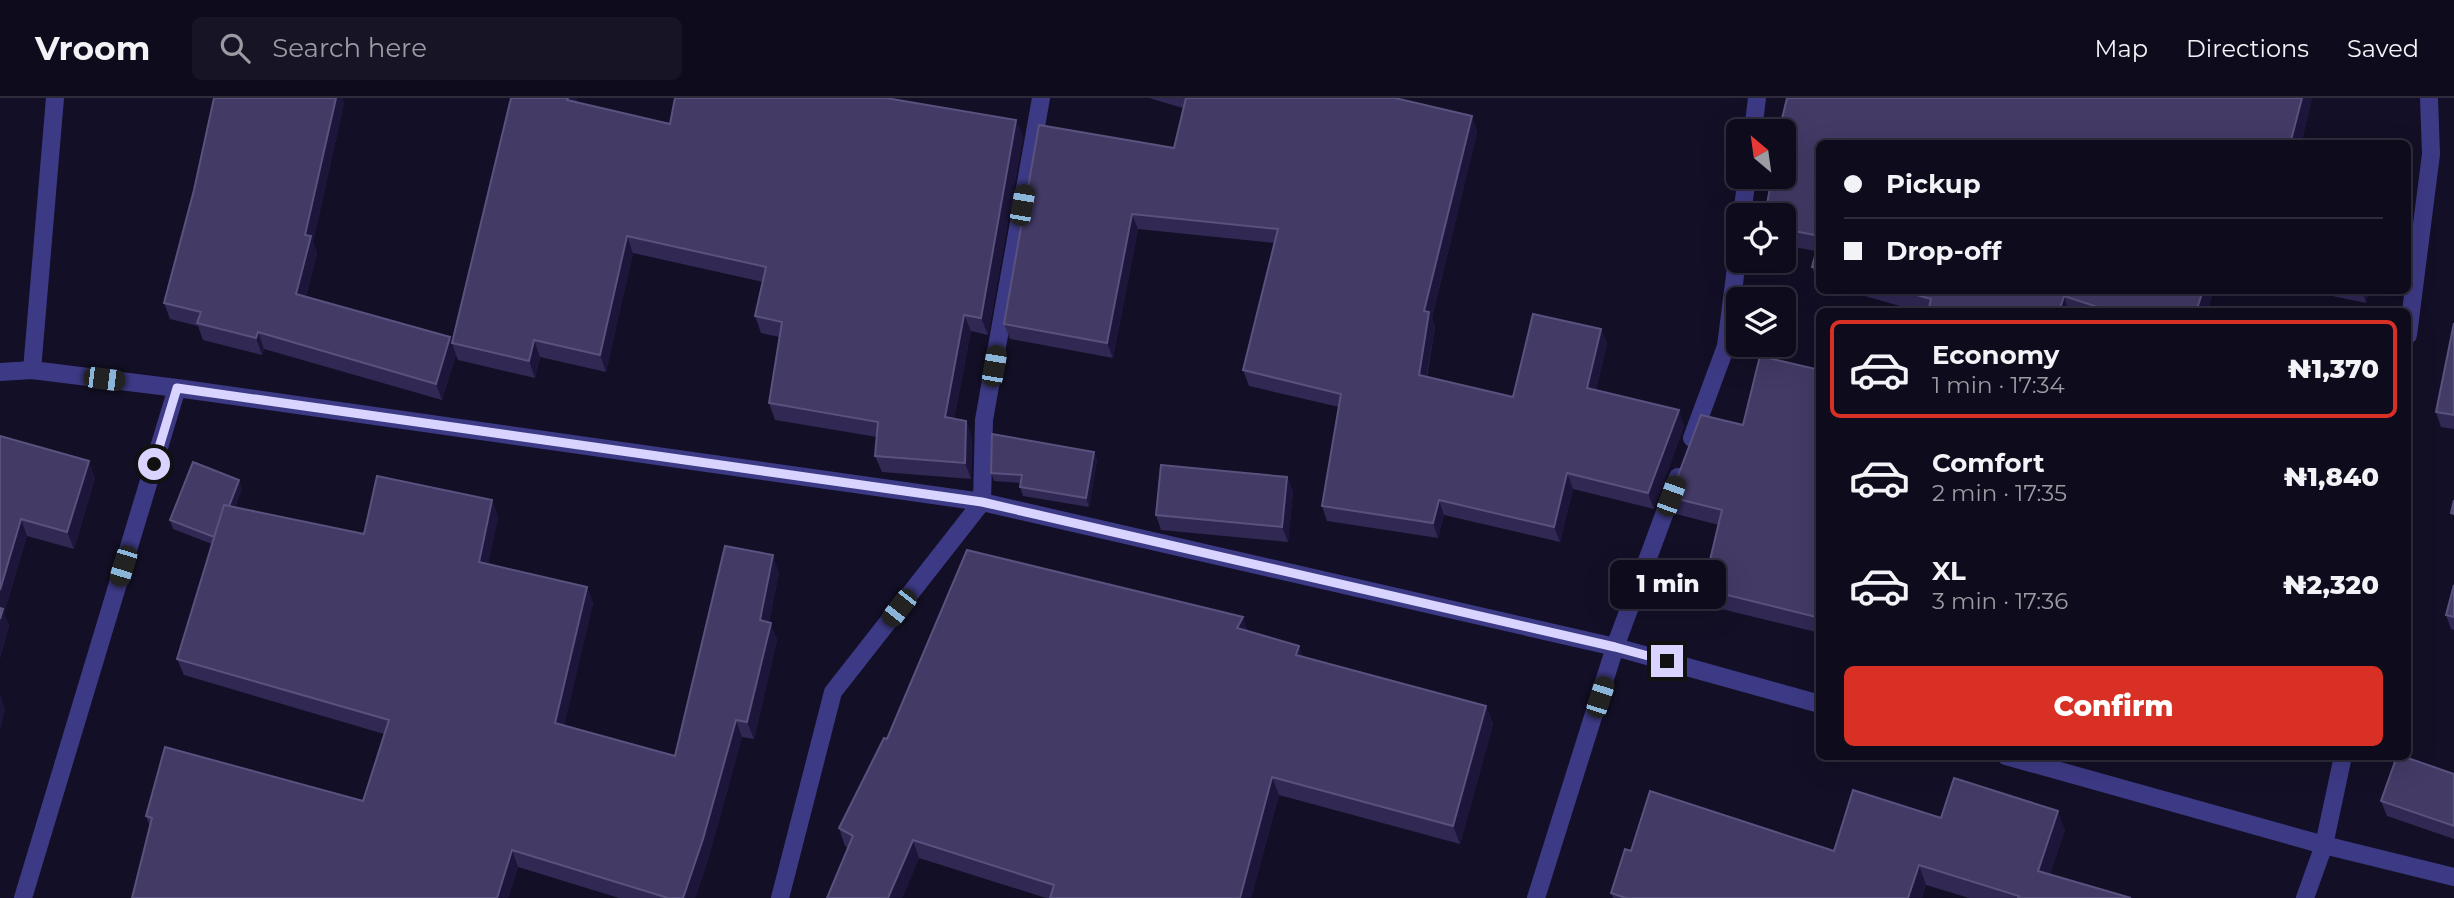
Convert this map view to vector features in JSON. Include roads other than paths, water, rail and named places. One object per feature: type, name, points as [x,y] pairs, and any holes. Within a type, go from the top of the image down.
[{"type":"street","points":[[32,370],[55,98]]},
{"type":"street","points":[[780,898],[833,692],[982,502],[984,420],[1041,98]]},
{"type":"street","points":[[1754,119],[1757,98]]},
{"type":"street","points":[[2411,311],[2431,154],[2430,98]]},
{"type":"street","points":[[1536,898],[1615,647],[1726,346],[1735,273]]},
{"type":"street","points":[[0,372],[32,370],[177,388],[982,502],[1615,647],[1816,703]]},
{"type":"street","points":[[23,898],[177,388]]},
{"type":"street","points":[[2020,760],[2324,845],[2454,877]]},
{"type":"street","points":[[2305,898],[2324,845],[2342,760]]}]
